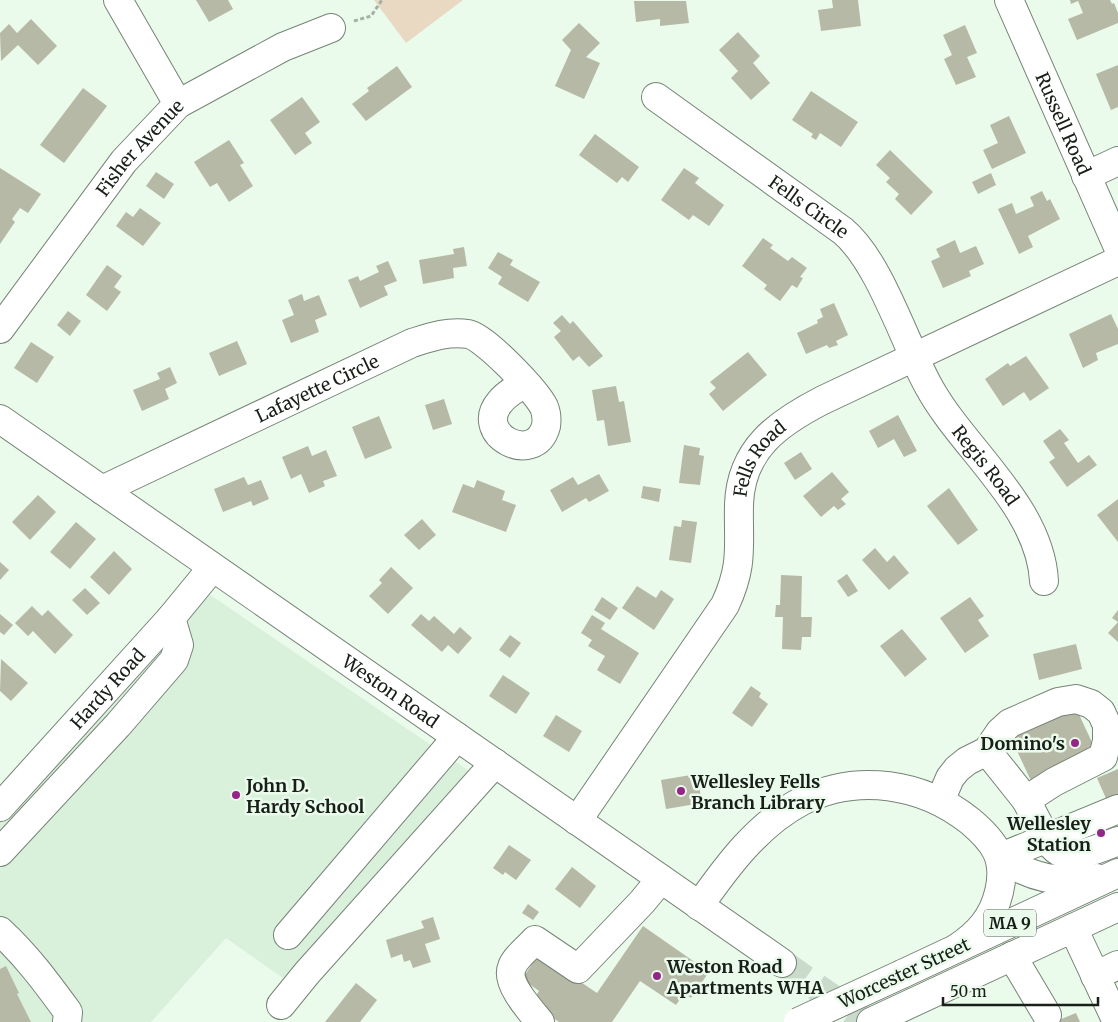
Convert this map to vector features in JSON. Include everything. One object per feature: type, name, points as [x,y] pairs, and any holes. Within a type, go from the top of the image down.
[{"type":"main road","points":[[118,0],[178,104]]},
{"type":"main road","name":"Russell Road","points":[[1009,0],[1118,247]]},
{"type":"main road","name":"Fisher Avenue","points":[[0,328],[124,161],[178,104],[283,47],[331,28]]},
{"type":"main road","name":"Fells Circle","points":[[656,97],[851,237],[872,269],[914,358]]},
{"type":"main road","points":[[1086,176],[1118,161]]},
{"type":"main road","name":"Fells Road","points":[[577,821],[725,605],[733,585],[740,554],[739,504],[742,480],[745,469],[755,451],[770,435],[797,414],[1118,262]]},
{"type":"main road","name":"Lafayette Circle","points":[[102,490],[412,343],[444,333],[470,335],[490,348],[524,383]]},
{"type":"main road","name":"Regis Road","points":[[914,358],[936,398],[1023,518],[1038,549],[1044,581]]},
{"type":"main road","name":"Weston Road","points":[[0,419],[782,963]]},
{"type":"main road","name":"Hardy Road","points":[[0,807],[171,618],[212,568]]},
{"type":"main road","points":[[0,852],[118,725],[174,660],[179,645],[171,618]]},
{"type":"main road","points":[[940,801],[950,778],[957,769],[963,763],[987,751],[1000,732],[1010,723],[1058,702],[1076,699],[1085,701],[1111,716],[1104,754],[1100,760],[1054,782],[1026,800]]},
{"type":"main road","points":[[288,935],[457,737]]},
{"type":"main road","points":[[987,751],[1026,800],[1056,851],[1069,856],[1089,853],[1118,841]]},
{"type":"main road","points":[[281,1005],[307,973],[495,763]]},
{"type":"main road","points":[[699,906],[721,876],[754,838],[780,816],[812,796],[838,788],[874,785],[911,790],[940,801],[979,829],[1001,857],[1023,871],[1057,880],[1092,879],[1116,874]]},
{"type":"main road","points":[[1001,857],[1118,809]]},
{"type":"main road","points":[[957,948],[976,934],[994,908],[1002,878],[1001,857]]},
{"type":"main road","name":"Worcester Street","points":[[798,1022],[1116,874]]},
{"type":"main road","points":[[540,1022],[518,993],[510,974],[513,965],[535,940],[578,969],[642,902],[661,879]]},
{"type":"main road","name":"Worcester Street","points":[[871,1022],[1118,907]]},
{"type":"main road","points":[[1073,928],[1107,971],[1117,1022]]},
{"type":"main road","points":[[0,931],[26,955],[42,976],[68,1012],[67,1022]]},
{"type":"main road","points":[[1012,956],[1046,1015]]},
{"type":"path","points":[[331,28],[370,16],[382,0]]},
{"type":"shaded area","points":[[374,0],[463,0],[406,43]]},
{"type":"shaded area","name":"John D. Hardy School","points":[[203,590],[472,773],[283,978],[226,938],[151,1022],[0,1022],[0,818]]},
{"type":"building","points":[[196,0],[228,0],[233,9],[209,22]]},
{"type":"building","points":[[832,0],[858,0],[861,26],[821,31],[818,10],[833,8]]},
{"type":"building","points":[[1070,0],[1110,0],[1112,4],[1114,3],[1118,13],[1118,23],[1077,40],[1068,19],[1083,13],[1078,1],[1071,4]]},
{"type":"building","points":[[634,1],[686,1],[689,23],[660,26],[660,19],[636,22]]},
{"type":"building","points":[[31,19],[57,46],[38,65],[18,45],[1,61],[0,33],[9,24],[17,33]]},
{"type":"building","points":[[579,23],[600,43],[586,57],[600,63],[584,99],[555,86],[571,50],[562,40]]},
{"type":"building","points":[[965,25],[977,53],[967,57],[976,77],[956,85],[944,59],[952,55],[943,35]]},
{"type":"building","points":[[738,32],[760,56],[753,63],[770,83],[751,100],[731,78],[738,71],[719,50]]},
{"type":"building","points":[[1118,65],[1118,107],[1111,110],[1096,74]]},
{"type":"building","points":[[397,66],[412,87],[366,121],[352,104],[369,91],[367,88]]},
{"type":"building","points":[[83,88],[107,106],[64,163],[40,145]]},
{"type":"building","points":[[811,91],[858,122],[841,147],[820,133],[816,140],[811,137],[813,134],[792,120]]},
{"type":"building","points":[[302,97],[320,122],[305,133],[312,143],[295,155],[270,120]]},
{"type":"building","points":[[1009,116],[1026,153],[992,169],[983,150],[998,143],[990,125]]},
{"type":"building","points":[[595,134],[639,167],[628,182],[622,177],[617,183],[579,155]]},
{"type":"building","points":[[229,140],[244,163],[240,165],[253,186],[229,202],[217,183],[210,187],[194,162]]},
{"type":"building","points":[[890,150],[933,192],[911,215],[895,199],[899,194],[886,182],[890,178],[876,165]]},
{"type":"building","points":[[0,168],[41,194],[28,213],[20,208],[12,219],[15,222],[0,244]]},
{"type":"building","points":[[684,168],[699,178],[695,183],[724,205],[709,226],[693,215],[689,220],[661,200]]},
{"type":"building","points":[[156,172],[174,184],[164,199],[146,186]]},
{"type":"building","points":[[991,173],[996,185],[978,194],[972,182]]},
{"type":"building","points":[[1042,191],[1047,201],[1050,199],[1060,219],[1028,236],[1033,247],[1019,254],[998,209],[1012,203],[1016,214],[1034,206],[1030,197]]},
{"type":"building","points":[[140,208],[161,223],[143,246],[116,226],[126,212],[133,217]]},
{"type":"building","points":[[763,238],[773,245],[770,248],[788,261],[792,257],[807,268],[800,277],[803,278],[797,288],[792,285],[780,301],[764,289],[767,285],[742,266]]},
{"type":"building","points":[[955,240],[960,253],[976,246],[984,264],[969,271],[971,276],[943,288],[931,261],[940,257],[936,249]]},
{"type":"building","points":[[464,247],[467,266],[453,268],[454,278],[423,284],[419,260],[454,254],[453,249]]},
{"type":"building","points":[[498,252],[513,260],[510,265],[540,282],[528,302],[498,284],[502,277],[488,268]]},
{"type":"building","points":[[388,261],[397,281],[384,286],[388,295],[360,308],[348,280],[358,276],[360,281],[379,272],[376,266]]},
{"type":"building","points":[[107,265],[122,276],[114,287],[121,292],[107,311],[86,295]]},
{"type":"building","points":[[302,294],[304,301],[319,295],[327,315],[315,320],[319,332],[291,343],[282,320],[294,315],[288,300]]},
{"type":"building","points":[[834,303],[848,335],[836,341],[838,345],[829,348],[827,345],[806,354],[797,333],[818,323],[817,320],[823,317],[820,309]]},
{"type":"building","points":[[68,311],[81,321],[70,336],[57,325]]},
{"type":"building","points":[[1111,314],[1118,329],[1118,344],[1096,353],[1098,360],[1083,368],[1069,334]]},
{"type":"building","points":[[562,315],[570,324],[573,321],[603,356],[589,367],[579,356],[573,361],[554,337],[561,331],[553,323]]},
{"type":"building","points":[[237,341],[247,364],[219,376],[209,353]]},
{"type":"building","points":[[31,342],[54,357],[37,383],[14,368]]},
{"type":"building","points":[[748,352],[767,375],[723,411],[709,394],[716,388],[710,382]]},
{"type":"building","points":[[1026,356],[1049,388],[1030,401],[1024,392],[1003,406],[985,379],[1008,363],[1010,366]]},
{"type":"building","points":[[170,367],[177,383],[165,389],[169,399],[142,411],[133,390],[160,379],[157,373]]},
{"type":"building","points":[[616,386],[619,402],[624,401],[631,442],[608,446],[604,420],[597,421],[592,390]]},
{"type":"building","points":[[444,399],[452,424],[433,430],[425,405]]},
{"type":"building","points":[[898,415],[917,451],[904,457],[894,439],[878,448],[869,431]]},
{"type":"building","points":[[379,416],[392,448],[365,459],[352,427]]},
{"type":"building","points":[[1060,429],[1069,440],[1064,443],[1078,463],[1089,455],[1097,465],[1067,487],[1049,462],[1055,458],[1043,441]]},
{"type":"building","points":[[684,445],[700,448],[699,455],[704,456],[700,485],[679,483]]},
{"type":"building","points":[[308,446],[312,456],[326,450],[337,476],[323,481],[325,486],[309,493],[301,474],[291,479],[282,457]]},
{"type":"building","points":[[801,452],[812,469],[795,480],[784,463]]},
{"type":"building","points":[[832,472],[849,492],[841,499],[846,504],[838,510],[834,506],[821,517],[803,496]]},
{"type":"building","points":[[599,474],[609,491],[589,502],[586,498],[562,512],[550,490],[573,477],[578,485]]},
{"type":"building","points":[[244,477],[248,485],[261,480],[269,499],[253,506],[251,501],[223,512],[214,489]]},
{"type":"building","points":[[477,480],[505,491],[502,500],[516,505],[506,532],[452,512],[463,484],[474,488]]},
{"type":"building","points":[[643,486],[661,489],[659,502],[641,498]]},
{"type":"building","points":[[949,488],[978,530],[958,545],[927,506]]},
{"type":"building","points":[[38,495],[56,512],[30,540],[12,522]]},
{"type":"building","points":[[1118,499],[1118,542],[1097,515]]},
{"type":"building","points":[[422,519],[436,535],[419,550],[404,535]]},
{"type":"building","points":[[682,520],[697,522],[691,563],[669,560],[674,526],[681,527]]},
{"type":"building","points":[[76,522],[96,539],[70,569],[50,552]]},
{"type":"building","points":[[875,548],[887,562],[894,555],[909,573],[889,590],[862,560]]},
{"type":"building","points":[[114,551],[132,569],[109,595],[90,577]]},
{"type":"building","points":[[0,562],[9,570],[0,580]]},
{"type":"building","points":[[391,567],[413,588],[388,614],[369,596],[382,583],[379,580]]},
{"type":"building","points":[[847,574],[858,591],[848,597],[837,581]]},
{"type":"building","points":[[781,575],[802,576],[801,617],[812,617],[811,637],[802,637],[801,650],[782,649],[783,617],[775,617],[776,605],[780,605]]},
{"type":"building","points":[[637,586],[656,598],[661,590],[674,599],[654,630],[622,608]]},
{"type":"building","points":[[85,588],[100,603],[87,615],[72,600]]},
{"type":"building","points":[[602,597],[618,608],[610,620],[594,610]]},
{"type":"building","points":[[970,597],[984,616],[978,620],[989,636],[965,653],[940,618]]},
{"type":"building","points":[[32,606],[42,616],[48,610],[73,635],[55,654],[33,631],[28,636],[15,623]]},
{"type":"building","points":[[1118,610],[1118,622],[1112,618]]},
{"type":"building","points":[[0,614],[13,625],[4,635],[0,632]]},
{"type":"building","points":[[421,614],[429,621],[434,616],[454,634],[460,627],[472,638],[458,654],[448,645],[442,652],[411,625]]},
{"type":"building","points":[[592,615],[605,623],[601,629],[639,653],[620,684],[597,670],[605,656],[588,646],[592,640],[581,633]]},
{"type":"building","points":[[1118,622],[1118,642],[1108,633]]},
{"type":"building","points":[[902,629],[927,659],[905,677],[880,646]]},
{"type":"building","points":[[510,635],[521,643],[510,658],[499,650]]},
{"type":"building","points":[[1076,644],[1082,669],[1039,680],[1033,654]]},
{"type":"building","points":[[1,659],[28,683],[11,701],[0,691]]},
{"type":"building","points":[[503,675],[530,693],[516,714],[489,696]]},
{"type":"building","points":[[751,686],[761,693],[759,697],[768,704],[752,727],[732,713]]},
{"type":"building","points":[[1076,708],[1097,753],[1032,783],[1011,738]]},
{"type":"building","points":[[556,715],[582,731],[569,752],[543,736]]},
{"type":"building","points":[[1118,769],[1118,799],[1108,803],[1097,778]]},
{"type":"building","name":"Wellesley Fells Branch Library","points":[[697,774],[702,803],[666,809],[661,780]]},
{"type":"building","points":[[509,845],[531,860],[516,880],[505,872],[503,875],[493,868]]},
{"type":"building","points":[[572,867],[596,886],[580,908],[555,889]]},
{"type":"building","points":[[528,904],[539,912],[533,920],[522,913]]},
{"type":"building","points":[[433,917],[440,939],[425,944],[431,962],[413,968],[410,960],[404,962],[402,954],[391,958],[386,940],[424,928],[421,921]]},
{"type":"building","name":"Weston Road Apartments WHA","points":[[643,926],[709,972],[691,998],[684,993],[676,1005],[640,981],[612,1022],[559,1022],[531,1003],[539,991],[522,979],[539,954],[597,993]]},
{"type":"building","points":[[6,966],[31,1022],[0,1022],[0,969]]},
{"type":"building","points":[[356,983],[377,1000],[360,1022],[325,1022]]},
{"type":"building","points":[[1076,1013],[1080,1022],[1054,1022]]},
{"type":"tunnel","points":[[782,963],[866,1022]]},
{"type":"place","name":"Domino's","points":[[1075,743]]},
{"type":"place","name":"Wellesley Fells Branch Library","points":[[681,791]]},
{"type":"place","name":"John D. Hardy School","points":[[236,795]]},
{"type":"place","name":"Wellesley Station","points":[[1101,833]]},
{"type":"place","name":"Weston Road Apartments WHA","points":[[657,976]]}]
